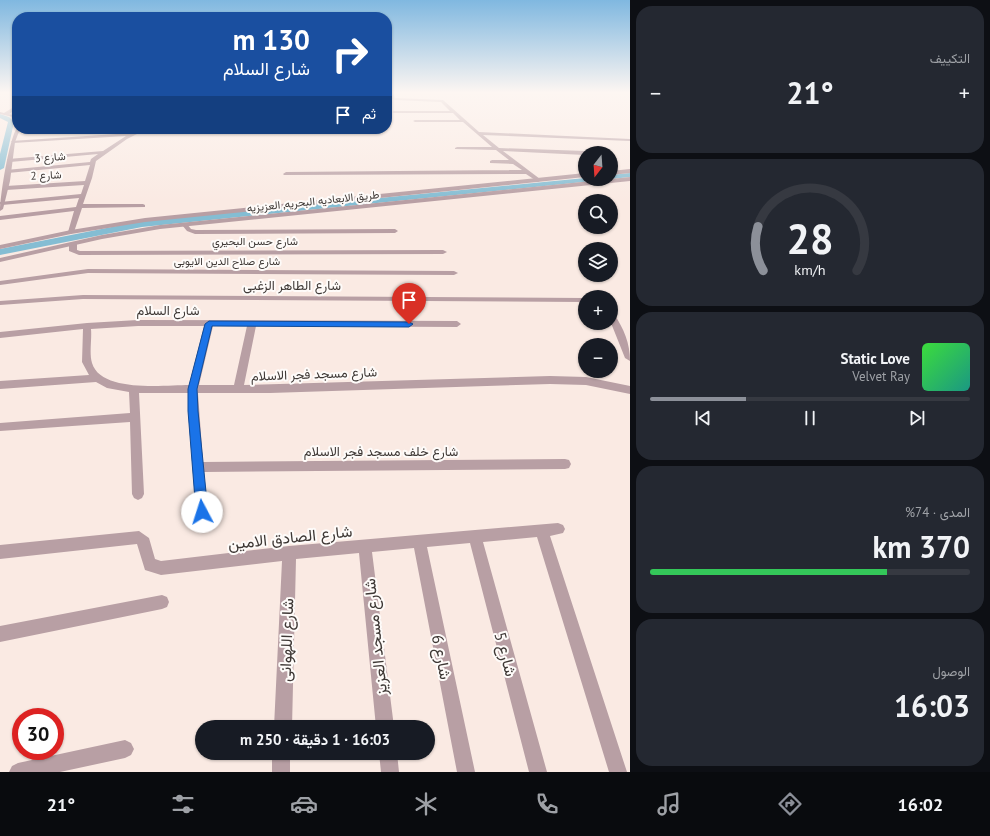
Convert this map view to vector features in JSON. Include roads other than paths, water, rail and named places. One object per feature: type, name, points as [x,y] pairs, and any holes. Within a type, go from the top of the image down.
[{"type":"street","points":[[474,129],[538,180]]},
{"type":"street","points":[[479,133],[630,140]]},
{"type":"street","points":[[16,134],[13,142],[6,188],[1,207],[81,203],[143,206]]},
{"type":"street","points":[[13,142],[122,134]]},
{"type":"street","points":[[70,232],[81,203],[94,159],[125,138],[134,134]]},
{"type":"street","points":[[457,148],[578,153]]},
{"type":"street","points":[[10,160],[105,152]]},
{"type":"street","points":[[492,162],[516,162]]},
{"type":"street","name":"شارع 3","points":[[8,171],[93,163]]},
{"type":"street","points":[[461,166],[521,166]]},
{"type":"street","points":[[618,172],[630,171]]},
{"type":"street","points":[[286,174],[529,172]]},
{"type":"street","name":"طريق الابعاديه البحريه, العزيزيه","points":[[0,247],[70,232],[145,220],[578,177]]},
{"type":"street","name":"طريق الابعاديه البحريه, العزيزيه","points":[[0,260],[130,231],[630,179]]},
{"type":"street","name":"شارع 2","points":[[6,188],[87,183]]},
{"type":"street","points":[[0,218],[81,203]]},
{"type":"street","points":[[185,225],[189,230],[195,232],[395,232]]},
{"type":"street","name":"شارع حسن البحيري","points":[[73,244],[73,251],[79,253],[443,252]]},
{"type":"street","name":"شارع صلاح الدين الايوبى","points":[[0,283],[60,273],[88,271],[454,273]]},
{"type":"street","name":"شارع الطاهر الزغبى","points":[[0,303],[48,298],[83,297],[578,300]]},
{"type":"street","name":"شارع السلام","points":[[0,335],[87,326],[138,323],[457,324]]},
{"type":"street","points":[[202,512],[193,411],[193,389],[209,324]]},
{"type":"street","points":[[238,389],[252,324]]},
{"type":"street","points":[[87,326],[87,362],[89,369],[96,378]]},
{"type":"street","points":[[618,329],[630,358]]},
{"type":"street","name":"شارع مسجد فجر الاسلام","points":[[0,386],[96,378],[111,385],[134,389],[238,389],[550,380],[586,381],[630,390]]},
{"type":"street","points":[[134,389],[138,494]]},
{"type":"street","points":[[0,428],[135,417]]},
{"type":"street","name":"شارع خلف مسجد فجر الاسلام","points":[[198,467],[565,464]]},
{"type":"street","name":"شارع الصادق الامين","points":[[0,552],[139,537],[144,539],[146,544],[147,560],[150,565],[155,567],[290,553],[558,529]]},
{"type":"street","points":[[542,531],[618,772]]},
{"type":"street","name":"شارع 5","points":[[475,537],[538,772]]},
{"type":"street","name":"شارع 6","points":[[419,542],[466,772]]},
{"type":"street","name":"شارع مسجد العزيز","points":[[365,547],[384,720]]},
{"type":"street","name":"شارع اللهوانى","points":[[282,720],[290,553]]},
{"type":"street","points":[[0,634],[162,602]]},
{"type":"street","points":[[18,772],[125,749]]},
{"type":"street","points":[[281,772],[282,760]]},
{"type":"street","points":[[389,760],[390,772]]},
{"type":"waterway","points":[[0,168],[9,129]]},
{"type":"waterway","points":[[618,176],[630,175]]},
{"type":"waterway","points":[[0,252],[142,224],[578,180]]}]
